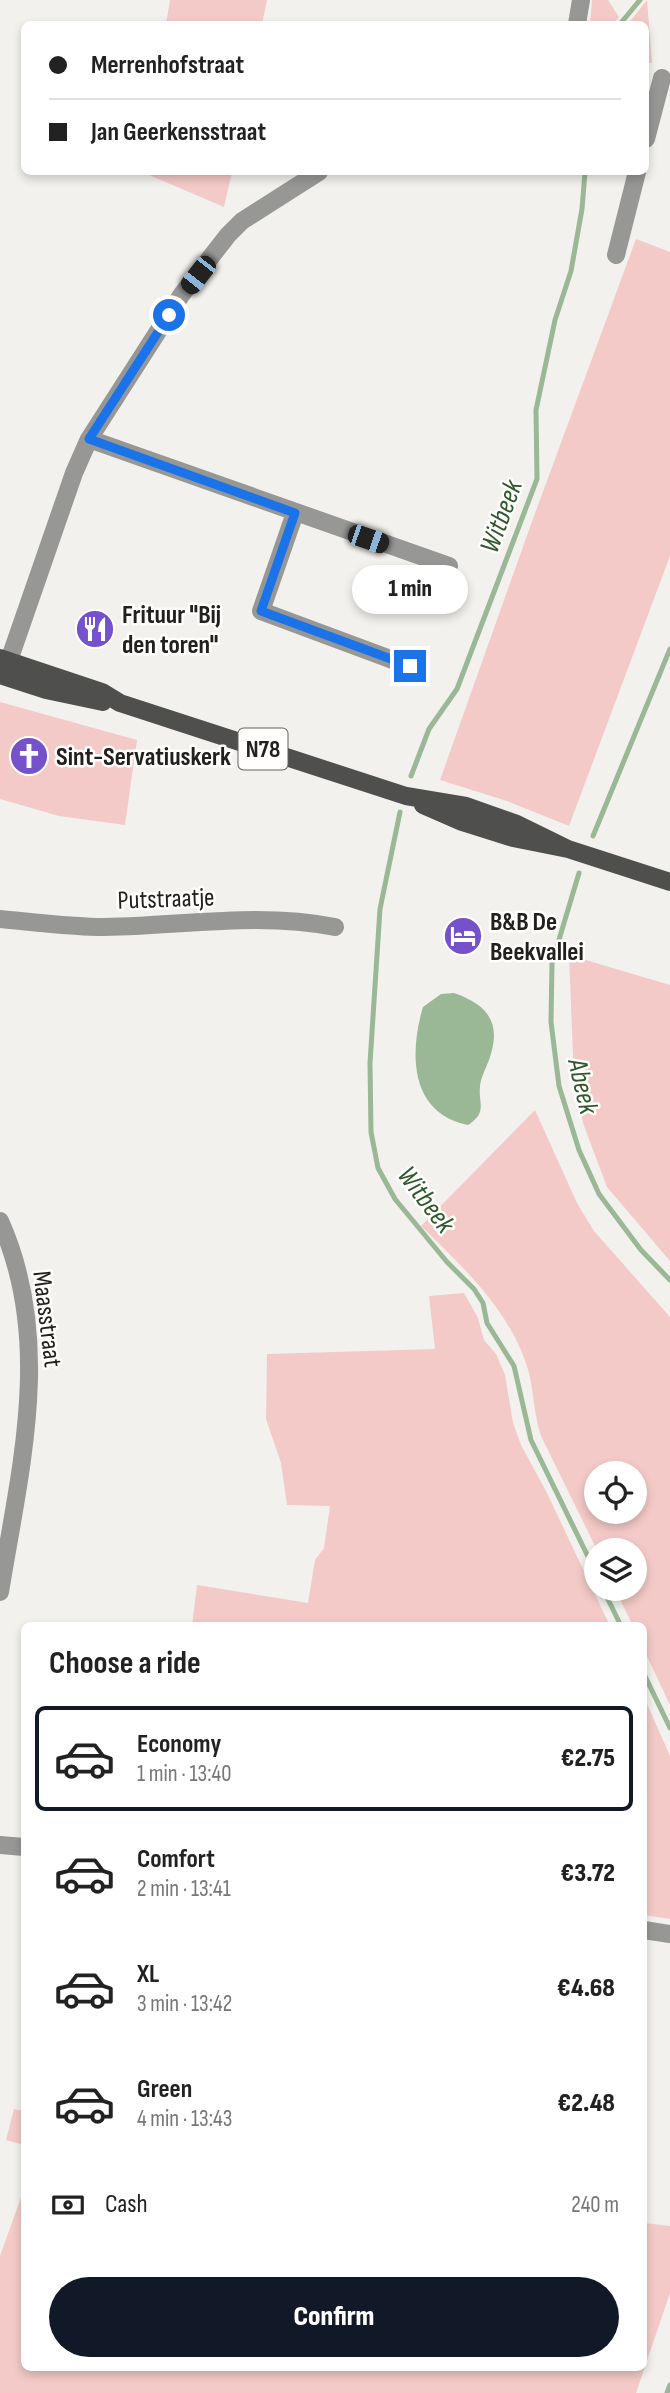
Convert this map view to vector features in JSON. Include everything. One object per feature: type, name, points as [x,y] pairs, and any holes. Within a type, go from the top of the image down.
[{"type":"main road","name":"N78","points":[[3,667],[102,692],[120,703],[406,796],[463,822],[513,838],[568,849],[670,882]]},
{"type":"street","points":[[578,21],[581,0]]},
{"type":"street","points":[[649,125],[659,77]]},
{"type":"street","points":[[3,667],[89,439],[182,294],[228,235],[243,221],[313,175]]},
{"type":"street","points":[[616,255],[636,175]]},
{"type":"street","points":[[89,439],[449,566]]},
{"type":"street","points":[[295,513],[261,611],[410,666]]},
{"type":"street","name":"Putstraatje","points":[[0,919],[97,927],[307,921],[335,927]]},
{"type":"street","name":"Maasstraat","points":[[0,1221],[8,1238],[23,1295],[31,1357],[27,1430],[0,1592]]},
{"type":"street","points":[[0,1845],[21,1847]]},
{"type":"street","points":[[647,1930],[670,1934]]},
{"type":"shaded area","points":[[170,0],[267,0],[263,21],[166,21]]},
{"type":"shaded area","points":[[592,0],[608,0],[619,17],[616,21],[590,21]]},
{"type":"shaded area","points":[[647,0],[649,21],[630,21]]},
{"type":"shaded area","points":[[649,25],[652,63],[649,63]]},
{"type":"shaded area","points":[[149,175],[231,175],[224,207]]},
{"type":"shaded area","points":[[636,239],[670,252],[670,556],[569,826],[507,801],[440,780]]},
{"type":"shaded area","points":[[0,702],[137,740],[125,825],[59,816],[0,799]]},
{"type":"shaded area","points":[[569,955],[670,985],[670,1261],[607,1187],[583,1123],[574,1081]]},
{"type":"shaded area","points":[[454,993],[476,1003],[490,1018],[493,1026],[493,1047],[481,1083],[480,1112],[468,1125],[449,1118],[435,1108],[425,1095],[416,1062],[416,1044],[423,1007],[441,994]]},
{"type":"shaded area","points":[[535,1110],[577,1203],[594,1231],[670,1317],[670,1705],[647,1656],[647,1622],[631,1622],[621,1601],[647,1601],[647,1538],[591,1538],[584,1524],[647,1524],[647,1461],[584,1461],[584,1524],[541,1436],[529,1373],[521,1351],[499,1311],[470,1275],[421,1226]]},
{"type":"shaded area","points":[[464,1293],[478,1318],[484,1340],[496,1354],[505,1375],[513,1423],[521,1445],[584,1571],[584,1601],[598,1601],[608,1622],[192,1622],[197,1585],[308,1603],[315,1560],[324,1548],[330,1506],[287,1505],[281,1463],[266,1419],[267,1354],[435,1349],[429,1296]]},
{"type":"shaded area","points":[[647,1704],[670,1756],[670,1919],[647,1915]]},
{"type":"shaded area","points":[[14,2109],[21,2110],[21,2144],[6,2140]]},
{"type":"shaded area","points":[[21,2197],[21,2371],[643,2371],[636,2393],[0,2393],[0,2256]]},
{"type":"shaded area","points":[[647,2223],[670,2226],[670,2293],[647,2361]]},
{"type":"waterway","name":"Witbeek","points":[[622,21],[640,0]]},
{"type":"waterway","name":"Witbeek","points":[[411,776],[429,729],[457,689],[537,479],[536,410],[555,320],[571,271],[585,175]]},
{"type":"waterway","name":"Abeek","points":[[593,836],[670,649]]},
{"type":"waterway","name":"Witbeek","points":[[400,812],[380,909],[370,1063],[371,1132],[378,1168],[395,1199],[447,1262],[474,1289],[483,1303],[487,1323],[514,1366],[531,1440],[584,1548]]},
{"type":"waterway","name":"Abeek","points":[[579,873],[552,963],[551,1022],[559,1086],[579,1150],[599,1194],[641,1250],[670,1280]]},
{"type":"waterway","name":"Witbeek","points":[[609,1601],[619,1622]]},
{"type":"waterway","name":"Witbeek","points":[[647,1680],[670,1728]]},
{"type":"waterway","name":"Abeek","points":[[667,2393],[670,2385]]},
{"type":"place","name":"Frituur \"Bij den toren\"","points":[[95,629]]},
{"type":"place","name":"Sint-Servatiuskerk","points":[[29,756]]},
{"type":"place","name":"B&B De Beekvallei","points":[[463,936]]},
{"type":"route","points":[[169,315],[89,439],[295,513],[261,611],[410,666]]}]
